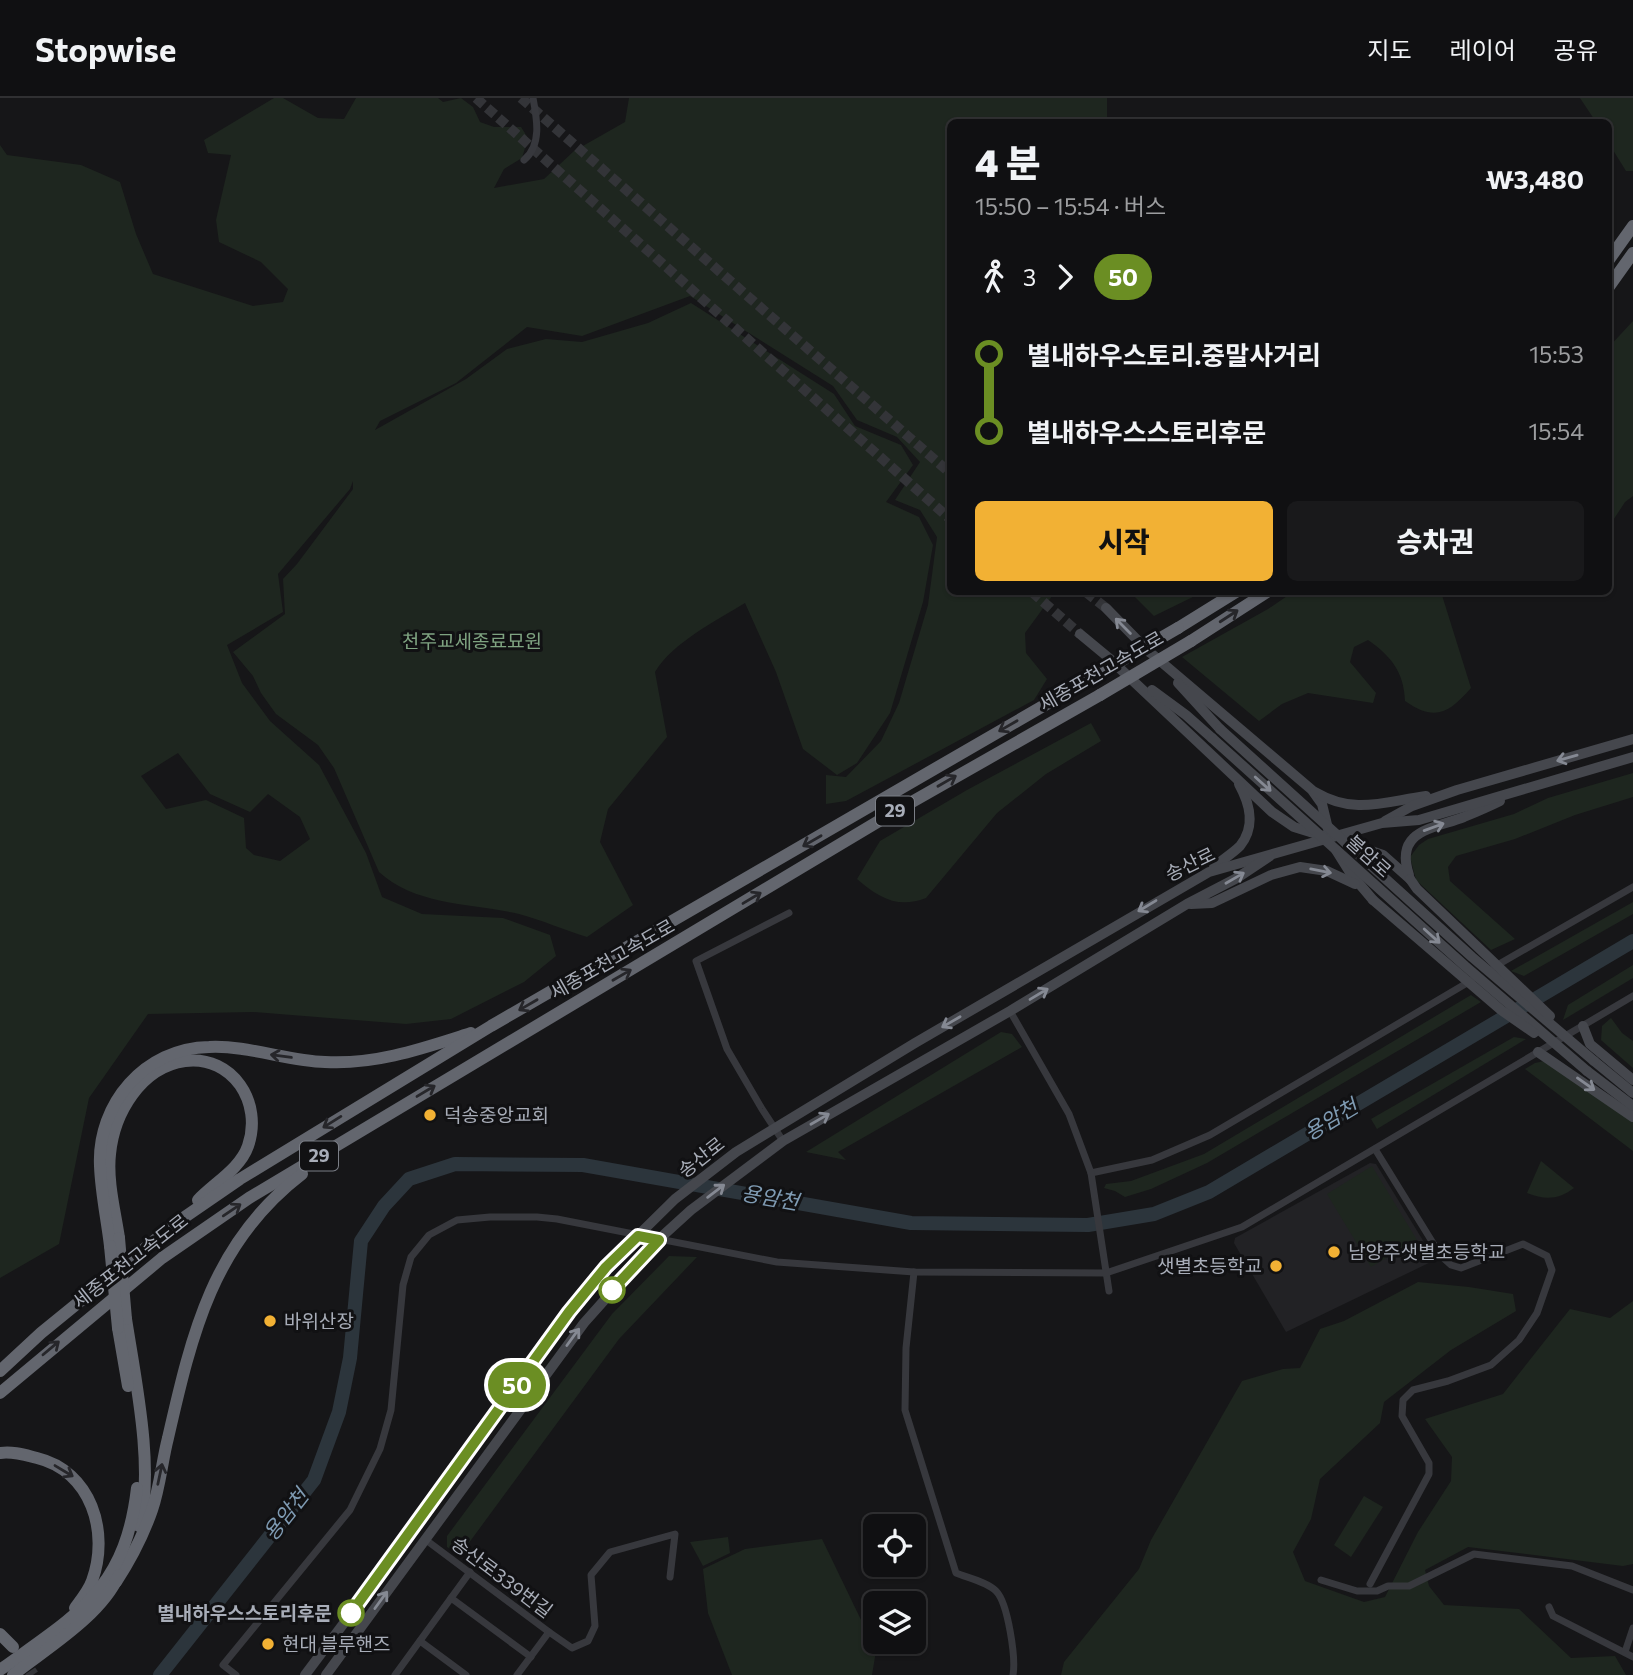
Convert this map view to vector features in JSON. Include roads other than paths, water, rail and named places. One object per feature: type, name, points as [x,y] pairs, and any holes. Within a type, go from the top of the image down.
[{"type":"highway","points":[[1612,255],[1633,226]]},
{"type":"highway","points":[[1612,282],[1633,253]]},
{"type":"highway","name":"세종포천고속도로","points":[[0,1371],[41,1333],[176,1223],[251,1172],[491,1026],[1231,595]]},
{"type":"highway","name":"세종포천고속도로","points":[[0,1393],[162,1258],[249,1198],[889,815],[1191,641],[1262,595]]},
{"type":"highway","points":[[114,1242],[100,1165],[106,1121],[124,1089],[144,1069],[182,1052],[209,1046],[325,1062],[368,1060],[412,1051],[491,1026]]},
{"type":"highway","points":[[0,1670],[78,1613],[100,1591],[123,1552],[134,1514],[138,1481],[114,1242],[109,1156],[115,1128],[124,1107],[140,1086],[161,1070],[185,1061],[206,1062],[226,1070],[243,1087],[251,1105],[253,1128],[248,1147],[240,1160],[176,1223]]},
{"type":"highway","points":[[13,1675],[84,1620],[116,1582],[135,1552],[153,1508],[181,1382],[209,1291],[241,1235],[287,1185],[348,1138]]},
{"type":"highway","points":[[116,1582],[132,1548],[143,1511],[146,1479],[122,1323]]},
{"type":"highway","points":[[0,1453],[9,1451],[48,1461],[75,1477],[88,1495],[96,1519],[99,1549],[92,1582],[58,1629]]},
{"type":"highway","points":[[0,1634],[13,1647]]},
{"type":"street","points":[[524,160],[533,152],[538,123],[533,98]]},
{"type":"street","name":"불암로","points":[[1105,608],[1220,729],[1472,957],[1633,1093]]},
{"type":"street","name":"불암로","points":[[1080,634],[1186,715],[1465,966],[1587,1071],[1633,1106]]},
{"type":"street","points":[[1146,649],[1312,790],[1322,804],[1330,837],[1342,862],[1373,900],[1501,1010],[1587,1071]]},
{"type":"street","points":[[1112,661],[1272,812],[1310,834],[1330,837],[1383,855],[1594,1062]]},
{"type":"street","name":"송산로","points":[[1382,823],[1412,806],[1450,793],[1633,739]]},
{"type":"street","name":"송산로","points":[[305,1675],[413,1531],[569,1312],[606,1267],[675,1199],[736,1152],[774,1127],[1209,872],[1382,823],[1419,820],[1633,757]]},
{"type":"street","points":[[1209,872],[1239,847],[1249,830],[1250,807],[1234,774]]},
{"type":"street","points":[[1410,879],[1404,860],[1408,844],[1419,832],[1463,818],[1537,785]]},
{"type":"street","points":[[1312,790],[1331,802],[1356,807],[1450,793]]},
{"type":"street","name":"송산로","points":[[326,1675],[584,1323],[659,1240],[691,1210],[783,1141],[1010,1011],[1187,904],[1237,878],[1276,852]]},
{"type":"street","points":[[1187,904],[1212,903],[1271,875],[1300,867],[1326,870],[1362,889]]},
{"type":"street","points":[[1091,1173],[1152,1160],[1210,1135],[1376,1035],[1633,887]]},
{"type":"street","points":[[783,1141],[727,1049],[696,961],[789,913]]},
{"type":"street","points":[[236,1675],[223,1665],[350,1510],[380,1449],[391,1410],[403,1286],[411,1257],[429,1235],[457,1220],[490,1217],[557,1219],[799,1265],[914,1272],[1107,1273],[1242,1227],[1633,996]]},
{"type":"street","points":[[1010,1011],[1069,1114],[1091,1173],[1109,1291]]},
{"type":"street","points":[[1583,1026],[1590,1044],[1633,1080]]},
{"type":"street","points":[[1538,1052],[1633,1117]]},
{"type":"street","points":[[1370,1584],[1429,1474],[1429,1463],[1402,1416],[1403,1400],[1413,1390],[1448,1381],[1491,1365],[1519,1340],[1537,1313],[1552,1270],[1547,1256],[1523,1244],[1461,1268],[1451,1265],[1441,1256],[1375,1149]]},
{"type":"street","points":[[914,1272],[906,1348],[905,1410],[956,1573],[992,1587],[1006,1609],[1013,1675]]},
{"type":"street","points":[[549,1632],[572,1648],[588,1641],[596,1626],[590,1575],[610,1552],[675,1534],[670,1577]]},
{"type":"street","name":"송산로339번길","points":[[426,1540],[549,1632],[517,1675]]},
{"type":"street","points":[[1321,1580],[1357,1591],[1409,1586],[1474,1554],[1572,1566],[1633,1590]]},
{"type":"street","points":[[398,1674],[470,1572]]},
{"type":"street","points":[[451,1598],[531,1657]]},
{"type":"street","points":[[1549,1607],[1553,1616],[1633,1657]]},
{"type":"street","points":[[1625,1652],[1633,1628]]},
{"type":"street","points":[[420,1641],[466,1675]]},
{"type":"waterway","name":"용암천","points":[[160,1675],[314,1480],[339,1412],[350,1358],[361,1241],[384,1206],[409,1179],[455,1164],[583,1165],[911,1223],[1088,1225],[1154,1214],[1209,1192],[1633,941]]},
{"type":"tunnel","points":[[476,98],[947,516]]},
{"type":"tunnel","points":[[521,98],[947,470]]},
{"type":"tunnel","points":[[1035,595],[1080,634]]},
{"type":"tunnel","points":[[1090,595],[1106,608]]},
{"type":"tunnel","points":[[20,1656],[33,1675]]},
{"type":"place","name":"덕송중앙교회","points":[[430,1115]]},
{"type":"place","name":"남양주샛별초등학교","points":[[1334,1252]]},
{"type":"place","name":"샛별초등학교","points":[[1276,1266]]},
{"type":"place","name":"바위산장","points":[[270,1321]]},
{"type":"place","name":"별내하우스스토리후문","points":[[351,1613]]},
{"type":"place","name":"현대 블루핸즈","points":[[268,1644]]},
{"type":"park label","name":"천주교세종료묘원","points":[[472,641]]}]
